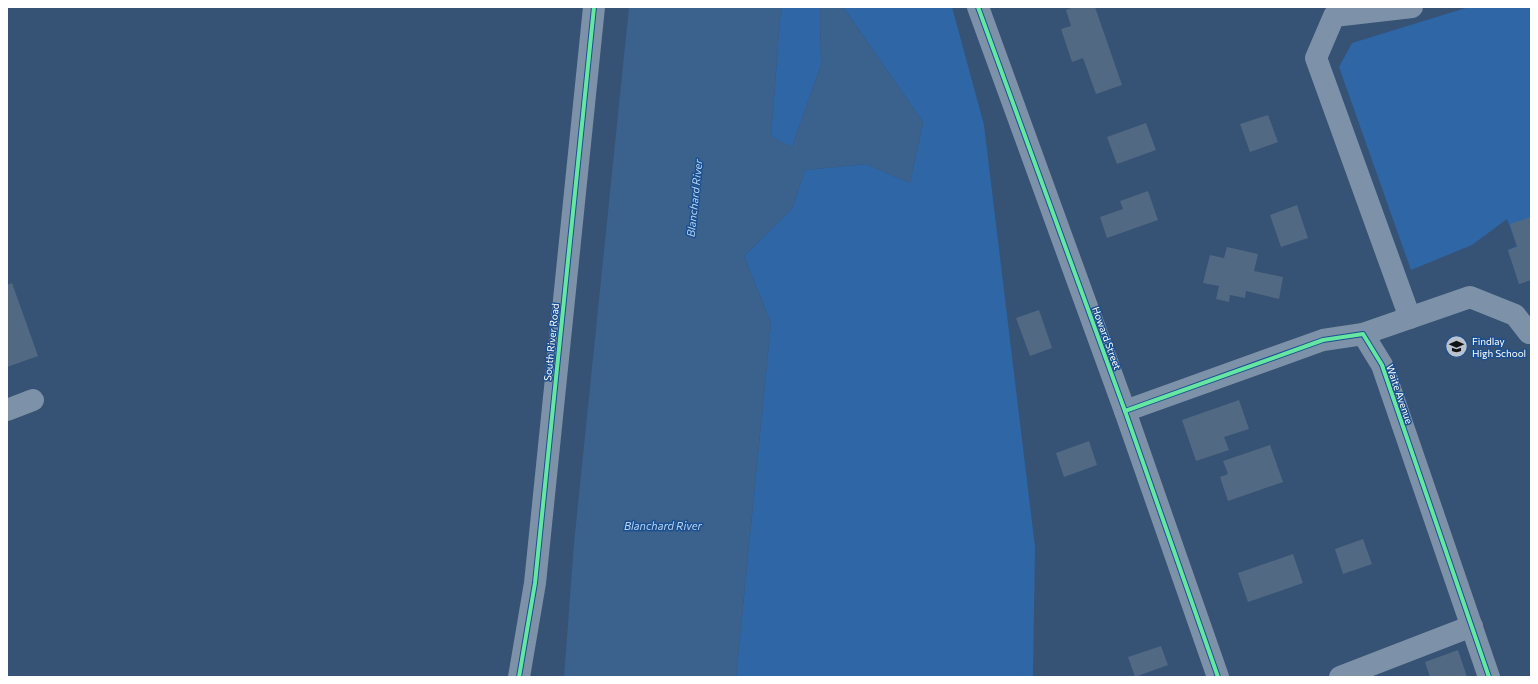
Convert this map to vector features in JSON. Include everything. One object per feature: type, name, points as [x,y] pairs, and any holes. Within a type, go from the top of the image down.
[{"type":"street","name":"South River Road","points":[[520,677],[534,583],[594,7]]},
{"type":"street","name":"Howard Street","points":[[978,7],[1125,411],[1218,677]]},
{"type":"street","points":[[1410,318],[1316,58],[1334,16],[1412,7]]},
{"type":"street","points":[[1125,411],[1324,340],[1363,334],[1470,297],[1515,315],[1529,333]]},
{"type":"street","name":"Waite Avenue","points":[[1363,334],[1382,365],[1489,677]]},
{"type":"street","points":[[7,410],[33,400]]},
{"type":"street","points":[[1340,677],[1472,626]]},
{"type":"shaded area","points":[[782,7],[820,7],[821,65],[792,147],[771,137]]},
{"type":"shaded area","points":[[843,7],[952,7],[984,125],[1035,547],[1033,677],[736,677],[771,323],[744,256],[792,209],[805,170],[866,164],[910,183],[923,122]]},
{"type":"shaded area","points":[[1469,7],[1531,7],[1531,283],[1530,280],[1519,284],[1508,250],[1517,246],[1507,219],[1472,245],[1411,270],[1339,67],[1352,43]]},
{"type":"water","name":"Blanchard River","points":[[629,7],[782,7],[771,136],[792,147],[821,65],[820,7],[843,7],[923,122],[910,183],[866,164],[805,170],[792,209],[744,256],[771,323],[736,677],[564,677],[574,543]]},
{"type":"building","points":[[1074,7],[1095,7],[1122,85],[1096,94],[1083,58],[1072,62],[1061,29],[1071,26],[1066,10]]},
{"type":"building","points":[[1268,115],[1278,142],[1250,152],[1240,124]]},
{"type":"building","points":[[1146,123],[1156,150],[1117,164],[1107,137]]},
{"type":"building","points":[[1148,191],[1158,220],[1107,238],[1100,217],[1123,209],[1120,201]]},
{"type":"building","points":[[1297,205],[1308,238],[1281,247],[1270,215]]},
{"type":"building","points":[[1531,217],[1531,280],[1519,284],[1508,250],[1517,247],[1510,224]]},
{"type":"building","points":[[1227,247],[1258,254],[1254,271],[1283,277],[1279,299],[1246,291],[1245,298],[1230,295],[1229,302],[1216,299],[1219,286],[1203,283],[1210,255],[1224,258]]},
{"type":"building","points":[[12,283],[38,356],[7,367],[7,285]]},
{"type":"building","points":[[1039,310],[1052,348],[1030,356],[1016,318]]},
{"type":"building","points":[[1239,400],[1249,429],[1224,437],[1229,450],[1196,461],[1182,420]]},
{"type":"building","points":[[1089,441],[1097,465],[1064,477],[1056,453]]},
{"type":"building","points":[[1270,445],[1283,482],[1228,501],[1220,477],[1228,474],[1223,461]]},
{"type":"building","points":[[1363,539],[1372,564],[1343,574],[1335,549]]},
{"type":"building","points":[[1293,554],[1303,583],[1248,602],[1238,573]]},
{"type":"building","points":[[1161,646],[1168,665],[1135,677],[1128,657]]},
{"type":"building","points":[[1458,650],[1467,677],[1430,677],[1425,662]]},
{"type":"cycle path","points":[[519,677],[535,583],[594,7]]},
{"type":"cycle path","points":[[978,7],[1125,411],[1218,677]]},
{"type":"cycle path","points":[[1125,411],[1323,340],[1363,334],[1382,365],[1489,677]]},
{"type":"place","name":"Findlay High School","points":[[1456,347]]}]
